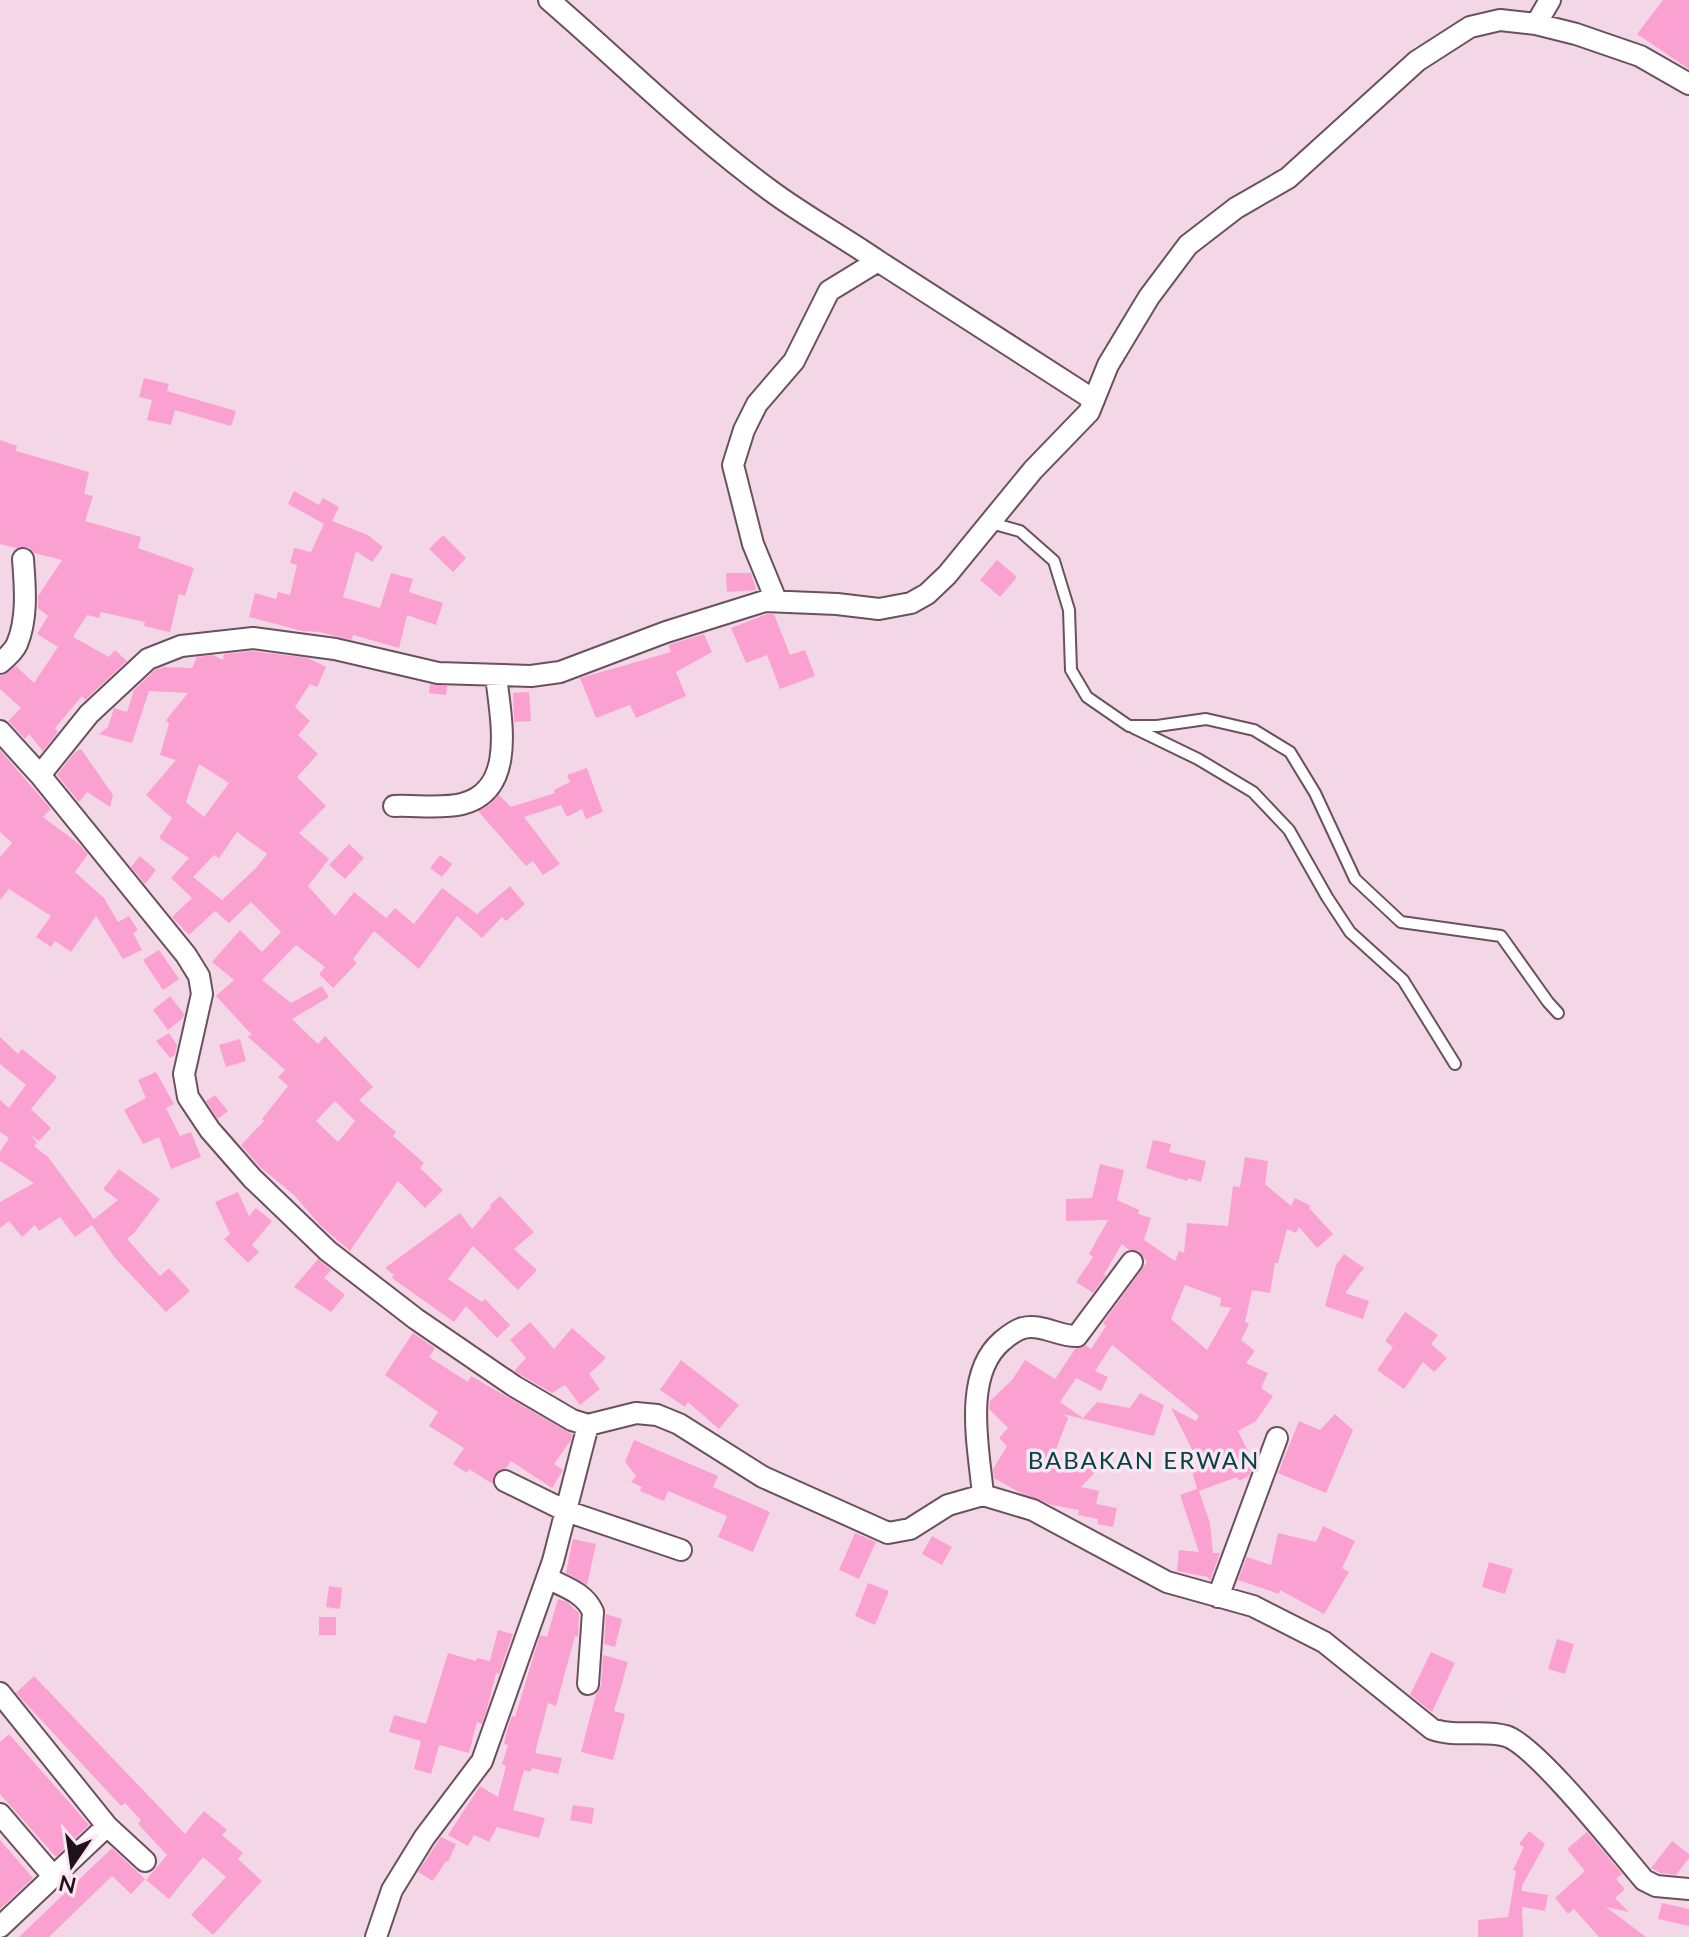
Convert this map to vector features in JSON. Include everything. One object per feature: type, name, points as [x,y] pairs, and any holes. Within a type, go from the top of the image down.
[{"type":"street","points":[[549,0],[667,108],[772,192],[1094,400]]},
{"type":"street","points":[[1536,24],[1550,0]]},
{"type":"street","points":[[40,775],[89,714],[138,668],[148,659],[181,646],[253,638],[335,649],[438,673],[531,676],[560,672],[666,632],[765,601],[879,609],[911,603],[927,594],[947,575],[1033,470],[1089,412],[1108,365],[1149,297],[1188,245],[1236,208],[1288,178],[1430,52],[1470,27],[1500,20],[1536,24],[1640,56],[1689,84]]},
{"type":"street","points":[[776,600],[753,544],[733,465],[744,430],[757,404],[794,361],[829,291],[878,261]]},
{"type":"street","points":[[0,663],[17,645],[23,618],[23,559]]},
{"type":"street","points":[[394,806],[462,804],[482,795],[492,786],[502,744],[496,675]]},
{"type":"street","points":[[0,731],[40,775],[186,955],[199,976],[202,994],[184,1074],[188,1097],[210,1130],[252,1178],[328,1251],[403,1309],[514,1386],[572,1420],[588,1425],[636,1413],[657,1415],[679,1424],[763,1477],[888,1533],[910,1529],[948,1505],[983,1495],[1033,1510],[1167,1582],[1253,1606],[1324,1642],[1432,1729],[1444,1733],[1505,1735],[1518,1742],[1568,1792],[1644,1880],[1656,1886],[1689,1889]]},
{"type":"street","points":[[983,1495],[976,1396],[986,1361],[996,1346],[1022,1328],[1034,1327],[1077,1336],[1132,1262]]},
{"type":"street","points":[[376,1937],[392,1890],[424,1838],[482,1761],[547,1578],[588,1425]]},
{"type":"street","points":[[1218,1597],[1277,1438]]},
{"type":"street","points":[[505,1481],[566,1511],[681,1550]]},
{"type":"street","points":[[547,1578],[580,1594],[589,1602],[593,1612],[588,1684]]},
{"type":"street","points":[[3,1703],[107,1826],[145,1861]]},
{"type":"street","points":[[0,1814],[53,1876]]},
{"type":"street","points":[[0,1927],[107,1826]]},
{"type":"lane","points":[[989,523],[1020,531],[1054,561],[1069,610],[1071,670],[1087,697],[1129,726],[1198,759],[1253,792],[1289,830],[1350,932],[1403,980],[1455,1064]]},
{"type":"lane","points":[[1129,726],[1157,726],[1206,719],[1254,730],[1290,752],[1315,793],[1355,879],[1401,922],[1501,936],[1558,1013]]},
{"type":"building","points":[[1663,0],[1689,0],[1689,69],[1637,34]]},
{"type":"building","points":[[144,378],[169,384],[167,391],[236,411],[231,426],[175,410],[171,425],[147,420],[152,400],[139,397]]},
{"type":"building","points":[[0,440],[17,446],[16,451],[89,472],[84,494],[93,496],[85,521],[141,537],[138,548],[194,568],[185,596],[179,594],[170,632],[144,626],[145,622],[101,612],[99,618],[87,615],[73,637],[109,657],[115,650],[127,661],[85,700],[82,696],[55,728],[58,732],[43,751],[29,734],[25,739],[8,721],[21,708],[0,689],[0,676],[16,666],[34,683],[58,647],[37,634],[48,616],[38,608],[38,596],[62,560],[34,553],[28,547],[0,544]]},
{"type":"building","points":[[294,491],[319,505],[323,498],[339,507],[332,521],[368,535],[383,547],[372,562],[356,551],[343,597],[380,608],[391,573],[413,579],[409,592],[443,603],[436,625],[407,615],[399,648],[353,635],[352,640],[249,617],[255,593],[276,599],[278,592],[290,595],[297,565],[290,563],[294,548],[311,552],[324,524],[288,504]]},
{"type":"building","points":[[443,535],[466,558],[453,572],[429,549]]},
{"type":"building","points":[[997,560],[1017,577],[1000,597],[980,580]]},
{"type":"building","points":[[726,573],[751,573],[756,590],[727,592]]},
{"type":"building","points":[[774,614],[790,655],[805,650],[815,676],[780,689],[767,655],[746,663],[731,628]]},
{"type":"building","points":[[704,634],[712,652],[676,672],[686,696],[636,718],[630,705],[596,718],[580,678],[671,652],[668,645]]},
{"type":"building","points":[[253,651],[308,658],[326,667],[317,687],[310,684],[295,707],[310,721],[298,735],[318,754],[297,777],[326,806],[299,833],[329,859],[308,886],[335,916],[354,892],[386,918],[395,908],[414,924],[442,888],[477,914],[510,886],[525,904],[506,921],[502,917],[482,938],[457,916],[419,969],[374,931],[353,959],[357,963],[333,988],[319,974],[325,967],[296,945],[262,980],[291,1003],[322,986],[329,997],[292,1019],[318,1044],[325,1036],[373,1087],[359,1100],[396,1132],[393,1136],[424,1163],[420,1168],[443,1190],[425,1208],[398,1181],[350,1251],[320,1225],[294,1195],[260,1167],[241,1145],[264,1121],[262,1119],[288,1086],[278,1077],[285,1070],[247,1036],[252,1035],[216,996],[234,980],[212,962],[240,930],[262,952],[281,932],[251,902],[229,923],[215,911],[189,935],[172,917],[192,898],[171,878],[189,858],[159,838],[172,818],[146,795],[176,760],[160,755],[169,724],[166,720],[188,693],[149,691],[132,743],[99,734],[108,727],[114,708],[127,712],[134,690],[155,670],[164,667],[192,668],[197,657],[213,655],[223,660],[224,654]],"holes":[[[199,764],[229,783],[204,817],[186,802]],[[237,832],[267,854],[222,900],[193,877],[214,855],[219,858]],[[335,1101],[355,1121],[338,1142],[316,1121]]]},
{"type":"building","points":[[430,684],[447,686],[446,695],[429,693]]},
{"type":"building","points":[[529,692],[531,721],[514,722],[513,693]]},
{"type":"building","points":[[81,749],[113,795],[110,807],[87,792],[79,802],[57,775]]},
{"type":"building","points":[[0,750],[51,809],[43,817],[88,854],[75,872],[104,898],[118,922],[129,916],[138,930],[133,933],[142,950],[123,959],[96,916],[71,952],[55,941],[51,947],[36,937],[51,916],[9,889],[0,900],[0,857],[12,843],[0,832]]},
{"type":"building","points":[[587,768],[603,812],[586,819],[582,809],[567,817],[561,805],[524,817],[560,864],[543,875],[533,861],[526,866],[478,811],[499,795],[511,807],[555,793],[554,790],[570,782],[567,775]]},
{"type":"building","points":[[349,844],[364,858],[345,879],[329,865]]},
{"type":"building","points":[[440,855],[452,864],[442,877],[430,868]]},
{"type":"building","points":[[140,856],[156,870],[145,884],[131,867]]},
{"type":"building","points":[[159,950],[179,979],[163,990],[143,960]]},
{"type":"building","points":[[170,996],[184,1014],[168,1030],[153,1010]]},
{"type":"building","points":[[169,1033],[177,1045],[175,1055],[170,1058],[156,1041]]},
{"type":"building","points":[[0,1037],[18,1054],[22,1049],[57,1077],[31,1109],[51,1128],[39,1141],[31,1135],[37,1143],[34,1146],[48,1157],[94,1219],[118,1200],[103,1189],[119,1169],[160,1199],[127,1239],[160,1276],[169,1268],[190,1291],[166,1312],[115,1258],[92,1225],[75,1237],[60,1217],[39,1231],[35,1225],[22,1237],[9,1221],[0,1228],[0,1202],[34,1183],[0,1161],[0,1152],[9,1138],[0,1132],[0,1100],[9,1108],[26,1085],[0,1064]]},
{"type":"building","points":[[240,1039],[246,1061],[226,1067],[219,1045]]},
{"type":"building","points":[[156,1072],[174,1104],[166,1108],[180,1136],[191,1132],[201,1157],[171,1169],[159,1137],[143,1144],[124,1110],[146,1098],[138,1080]]},
{"type":"building","points":[[215,1095],[228,1111],[218,1119],[206,1101]]},
{"type":"building","points":[[1153,1140],[1171,1144],[1169,1152],[1206,1161],[1201,1182],[1188,1178],[1187,1181],[1146,1168]]},
{"type":"building","points":[[1245,1157],[1268,1161],[1265,1184],[1291,1206],[1295,1198],[1311,1206],[1309,1208],[1333,1234],[1317,1248],[1299,1227],[1296,1233],[1287,1229],[1278,1263],[1275,1263],[1270,1293],[1252,1290],[1245,1322],[1249,1324],[1241,1340],[1255,1351],[1246,1363],[1268,1373],[1261,1388],[1273,1396],[1256,1421],[1238,1431],[1254,1463],[1249,1476],[1239,1481],[1237,1477],[1199,1491],[1210,1523],[1213,1553],[1220,1553],[1210,1581],[1208,1577],[1177,1571],[1179,1550],[1199,1552],[1180,1495],[1197,1489],[1191,1467],[1200,1465],[1171,1408],[1196,1421],[1199,1416],[1112,1345],[1095,1371],[1108,1377],[1101,1391],[1076,1378],[1060,1402],[1083,1418],[1097,1402],[1130,1408],[1140,1393],[1164,1405],[1154,1436],[1063,1414],[1068,1418],[1053,1457],[1102,1465],[1081,1487],[1099,1491],[1096,1504],[1117,1508],[1113,1527],[1097,1524],[1098,1519],[1078,1515],[1079,1510],[1052,1505],[1019,1492],[994,1478],[993,1469],[1007,1446],[999,1438],[1008,1428],[989,1409],[990,1401],[1012,1380],[1025,1360],[1055,1379],[1075,1349],[1086,1345],[1091,1349],[1106,1326],[1103,1323],[1147,1262],[1139,1251],[1129,1250],[1122,1244],[1104,1274],[1106,1276],[1093,1293],[1076,1282],[1093,1257],[1089,1254],[1108,1220],[1066,1221],[1066,1199],[1092,1198],[1100,1164],[1124,1170],[1117,1200],[1139,1210],[1138,1214],[1151,1218],[1144,1240],[1175,1261],[1179,1251],[1184,1253],[1187,1223],[1228,1226],[1233,1186],[1240,1187]],"holes":[[[1185,1285],[1221,1298],[1220,1306],[1231,1308],[1207,1350],[1171,1319]]]},
{"type":"building","points":[[238,1192],[249,1216],[256,1208],[272,1221],[252,1245],[259,1252],[248,1263],[224,1239],[230,1234],[215,1202]]},
{"type":"building","points":[[500,1196],[534,1232],[514,1249],[537,1270],[518,1290],[473,1246],[448,1279],[482,1302],[485,1299],[510,1325],[497,1338],[466,1306],[454,1322],[392,1278],[394,1275],[385,1268],[460,1213],[472,1229]]},
{"type":"building","points":[[1344,1254],[1364,1268],[1345,1293],[1369,1301],[1363,1319],[1325,1306],[1336,1265]]},
{"type":"building","points":[[318,1259],[331,1270],[324,1278],[345,1295],[331,1312],[294,1287]]},
{"type":"building","points":[[1405,1312],[1438,1335],[1431,1344],[1447,1358],[1434,1372],[1423,1362],[1404,1389],[1377,1370],[1393,1347],[1385,1341]]},
{"type":"building","points":[[530,1322],[554,1349],[572,1328],[606,1358],[589,1374],[600,1389],[580,1405],[565,1385],[552,1393],[514,1371],[526,1358],[510,1340]]},
{"type":"building","points":[[413,1333],[435,1348],[429,1357],[468,1382],[471,1376],[572,1434],[554,1464],[563,1470],[552,1488],[511,1461],[494,1475],[493,1484],[469,1469],[467,1473],[453,1464],[464,1448],[429,1426],[438,1412],[385,1375]]},
{"type":"building","points":[[681,1360],[739,1405],[719,1429],[688,1402],[685,1407],[660,1390]]},
{"type":"building","points":[[1335,1414],[1353,1430],[1326,1493],[1278,1473],[1299,1421],[1320,1430]]},
{"type":"building","points":[[634,1440],[718,1476],[713,1487],[770,1512],[753,1552],[718,1537],[727,1516],[668,1491],[664,1501],[640,1491],[642,1487],[631,1482],[636,1476],[625,1462]]},
{"type":"building","points":[[1323,1526],[1355,1541],[1342,1568],[1349,1572],[1324,1614],[1280,1590],[1279,1594],[1238,1580],[1247,1557],[1271,1565],[1278,1533],[1316,1542]]},
{"type":"building","points":[[855,1533],[876,1542],[859,1579],[839,1570]]},
{"type":"building","points":[[932,1536],[952,1547],[942,1565],[922,1554]]},
{"type":"building","points":[[573,1539],[596,1544],[587,1585],[566,1573]]},
{"type":"building","points":[[1489,1562],[1513,1569],[1505,1594],[1482,1587]]},
{"type":"building","points":[[868,1583],[889,1591],[875,1625],[855,1616]]},
{"type":"building","points":[[329,1586],[342,1588],[340,1609],[326,1607]]},
{"type":"building","points":[[558,1599],[567,1602],[579,1613],[578,1637],[575,1636],[556,1706],[548,1703],[535,1753],[562,1758],[558,1774],[532,1768],[530,1772],[524,1770],[513,1810],[545,1818],[539,1838],[497,1827],[489,1842],[474,1835],[468,1846],[448,1835],[480,1786],[498,1797],[506,1766],[502,1764],[508,1745],[504,1744],[507,1730],[512,1716],[515,1717],[540,1635],[547,1637]]},
{"type":"building","points":[[606,1614],[622,1619],[615,1647],[604,1644]]},
{"type":"building","points":[[319,1617],[336,1617],[336,1635],[319,1635]]},
{"type":"building","points":[[498,1630],[513,1634],[499,1674],[496,1673],[482,1724],[477,1722],[469,1753],[439,1745],[431,1774],[414,1769],[421,1741],[389,1732],[394,1715],[426,1724],[448,1653],[476,1661],[477,1658],[490,1661]]},
{"type":"building","points":[[1557,1639],[1574,1644],[1565,1674],[1548,1669]]},
{"type":"building","points":[[1431,1652],[1455,1663],[1432,1712],[1410,1695]]},
{"type":"building","points":[[603,1655],[628,1662],[614,1711],[625,1714],[613,1760],[581,1752],[596,1694],[601,1686]]},
{"type":"building","points":[[34,1676],[185,1834],[204,1811],[227,1830],[222,1835],[243,1853],[238,1859],[262,1881],[213,1935],[191,1915],[226,1877],[203,1857],[169,1899],[146,1880],[167,1855],[138,1824],[141,1820],[125,1803],[121,1806],[16,1693]]},
{"type":"building","points":[[9,1734],[89,1825],[56,1857],[0,1794],[0,1742]]},
{"type":"building","points":[[573,1805],[594,1808],[592,1824],[570,1820]]},
{"type":"building","points":[[1529,1831],[1545,1844],[1522,1891],[1548,1895],[1545,1911],[1522,1907],[1523,1937],[1478,1937],[1478,1920],[1508,1917],[1516,1871],[1513,1870],[1524,1847],[1519,1844]]},
{"type":"building","points":[[1587,1832],[1622,1874],[1616,1879],[1625,1889],[1615,1898],[1629,1912],[1606,1907],[1646,1937],[1599,1937],[1574,1909],[1568,1914],[1555,1898],[1585,1871],[1567,1849]]},
{"type":"building","points":[[441,1837],[456,1844],[448,1862],[433,1881],[418,1872]]},
{"type":"building","points":[[0,1840],[33,1878],[0,1909]]},
{"type":"building","points":[[1672,1841],[1689,1854],[1676,1875],[1651,1868]]},
{"type":"building","points":[[112,1848],[145,1879],[131,1894],[112,1876],[49,1937],[19,1937]]},
{"type":"building","points":[[1662,1903],[1689,1909],[1689,1926],[1658,1919]]},
{"type":"district","name":"BABAKAN ERWAN","points":[[1144,1459]]}]
